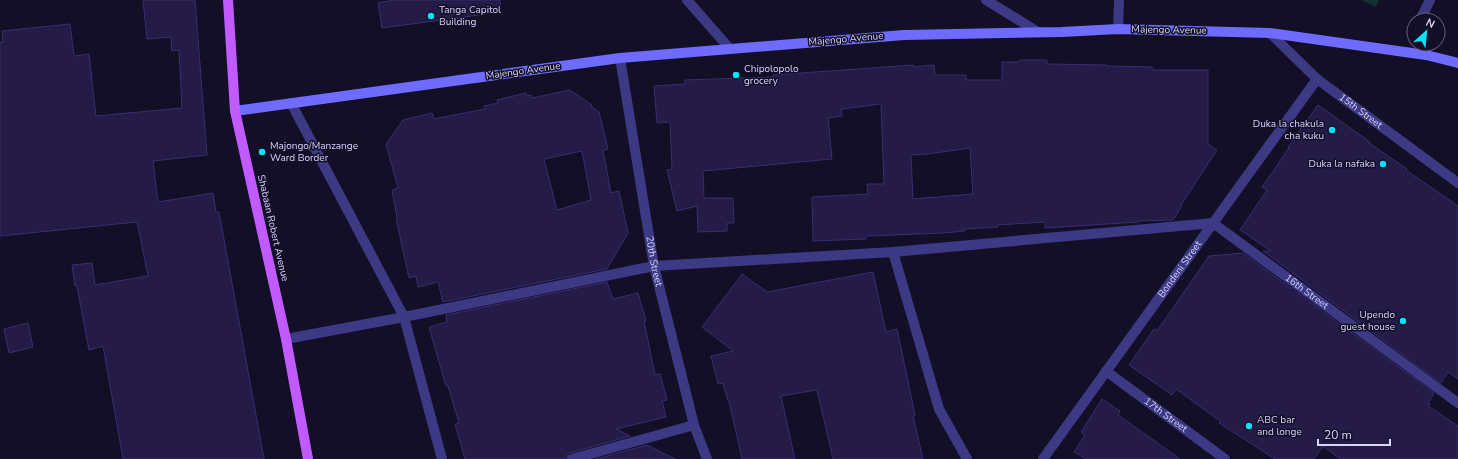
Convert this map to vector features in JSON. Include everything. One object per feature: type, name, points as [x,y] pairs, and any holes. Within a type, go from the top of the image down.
[{"type":"main road","name":"Shabaan Robert Avenue","points":[[228,0],[235,111],[286,339],[308,459]]},
{"type":"street","points":[[687,0],[730,49]]},
{"type":"street","points":[[986,0],[1038,32]]},
{"type":"street","points":[[1118,29],[1119,0]]},
{"type":"street","points":[[1424,12],[1430,0]]},
{"type":"street","name":"Majengo Avenue","points":[[235,111],[620,58],[904,35],[1118,29],[1270,33],[1426,55],[1458,63]]},
{"type":"street","name":"15th Street","points":[[1270,33],[1317,79],[1458,183]]},
{"type":"street","name":"20th Street","points":[[620,58],[654,266],[694,425],[707,459]]},
{"type":"street","name":"Bondeni Street","points":[[1043,459],[1317,79]]},
{"type":"street","points":[[291,103],[404,317],[442,459]]},
{"type":"street","points":[[286,339],[404,317],[654,266],[893,252],[1213,223]]},
{"type":"street","name":"16th Street","points":[[1213,223],[1458,403]]},
{"type":"street","points":[[893,252],[939,409],[968,459]]},
{"type":"street","name":"17th Street","points":[[1106,371],[1225,459]]},
{"type":"street","points":[[572,459],[694,425]]},
{"type":"green space","points":[[1361,0],[1379,0],[1376,7]]},
{"type":"building","points":[[143,0],[195,0],[207,155],[153,161],[158,202],[213,193],[216,212],[219,212],[264,459],[123,459],[103,346],[89,350],[72,265],[92,263],[95,285],[148,276],[137,222],[0,236],[0,42],[3,42],[2,31],[70,24],[74,56],[89,54],[96,116],[182,108],[179,50],[172,51],[171,37],[147,39]]},
{"type":"building","name":"Tanga Capitol Building","points":[[394,0],[500,0],[501,12],[382,28],[378,3]]},
{"type":"building","points":[[1047,60],[1047,64],[1152,67],[1152,70],[1208,70],[1208,144],[1217,150],[1181,205],[1182,206],[1173,220],[1045,228],[1045,222],[998,225],[998,227],[964,229],[964,231],[944,233],[866,236],[866,239],[813,241],[812,197],[868,194],[867,184],[884,184],[881,104],[841,109],[842,116],[828,118],[832,159],[703,171],[704,198],[733,198],[734,223],[727,223],[727,231],[698,232],[697,206],[677,211],[667,170],[672,169],[670,122],[657,123],[654,86],[685,84],[685,80],[773,77],[773,75],[913,65],[913,67],[934,65],[935,75],[966,75],[966,80],[1002,80],[1002,62]],"holes":[[[970,148],[973,194],[913,199],[911,155]]]},
{"type":"building","points":[[570,90],[592,105],[591,106],[599,112],[608,149],[603,150],[611,193],[619,191],[628,233],[607,269],[443,302],[438,282],[418,287],[416,276],[409,278],[396,218],[392,190],[398,188],[386,144],[403,120],[432,113],[434,119],[485,109],[484,106],[498,103],[497,100],[526,93],[526,96],[531,95],[532,98]],"holes":[[[582,151],[591,200],[557,210],[544,159]]]},
{"type":"building","points":[[1318,105],[1407,169],[1406,170],[1458,206],[1458,379],[1448,372],[1441,383],[1263,251],[1271,251],[1240,230],[1267,190],[1262,187]]},
{"type":"building","points":[[1243,253],[1434,393],[1428,403],[1430,404],[1428,406],[1458,426],[1458,459],[1340,459],[1323,446],[1314,459],[1275,459],[1219,423],[1220,421],[1176,389],[1172,395],[1129,365],[1154,329],[1157,331],[1209,256]]},
{"type":"building","points":[[873,272],[886,332],[897,329],[915,415],[913,416],[923,459],[833,459],[817,390],[781,396],[795,459],[742,459],[729,401],[723,383],[718,384],[711,356],[733,351],[702,327],[742,274],[767,292]]},
{"type":"building","points":[[607,282],[613,299],[638,293],[646,321],[644,321],[655,375],[660,374],[667,400],[662,401],[666,417],[616,429],[630,436],[570,453],[567,455],[566,459],[465,459],[455,424],[459,423],[448,386],[446,386],[429,327],[447,322],[446,315]]},
{"type":"building","points":[[28,323],[33,347],[9,353],[4,329]]},
{"type":"building","points":[[1102,399],[1120,411],[1118,415],[1180,459],[1086,459],[1074,452],[1085,435],[1081,432]]},
{"type":"building","points":[[647,445],[675,459],[596,459]]},
{"type":"place","name":"Tanga Capitol Building","points":[[431,16]]},
{"type":"place","name":"Chipolopolo grocery","points":[[736,75]]},
{"type":"place","name":"Duka la chakula cha kuku","points":[[1332,130]]},
{"type":"place","name":"Majongo/Manzange Ward Border","points":[[262,152]]},
{"type":"place","name":"Duka la nafaka","points":[[1383,164]]},
{"type":"place","name":"Upendo guest house","points":[[1403,321]]},
{"type":"place","name":"ABC bar and longe","points":[[1249,426]]}]
